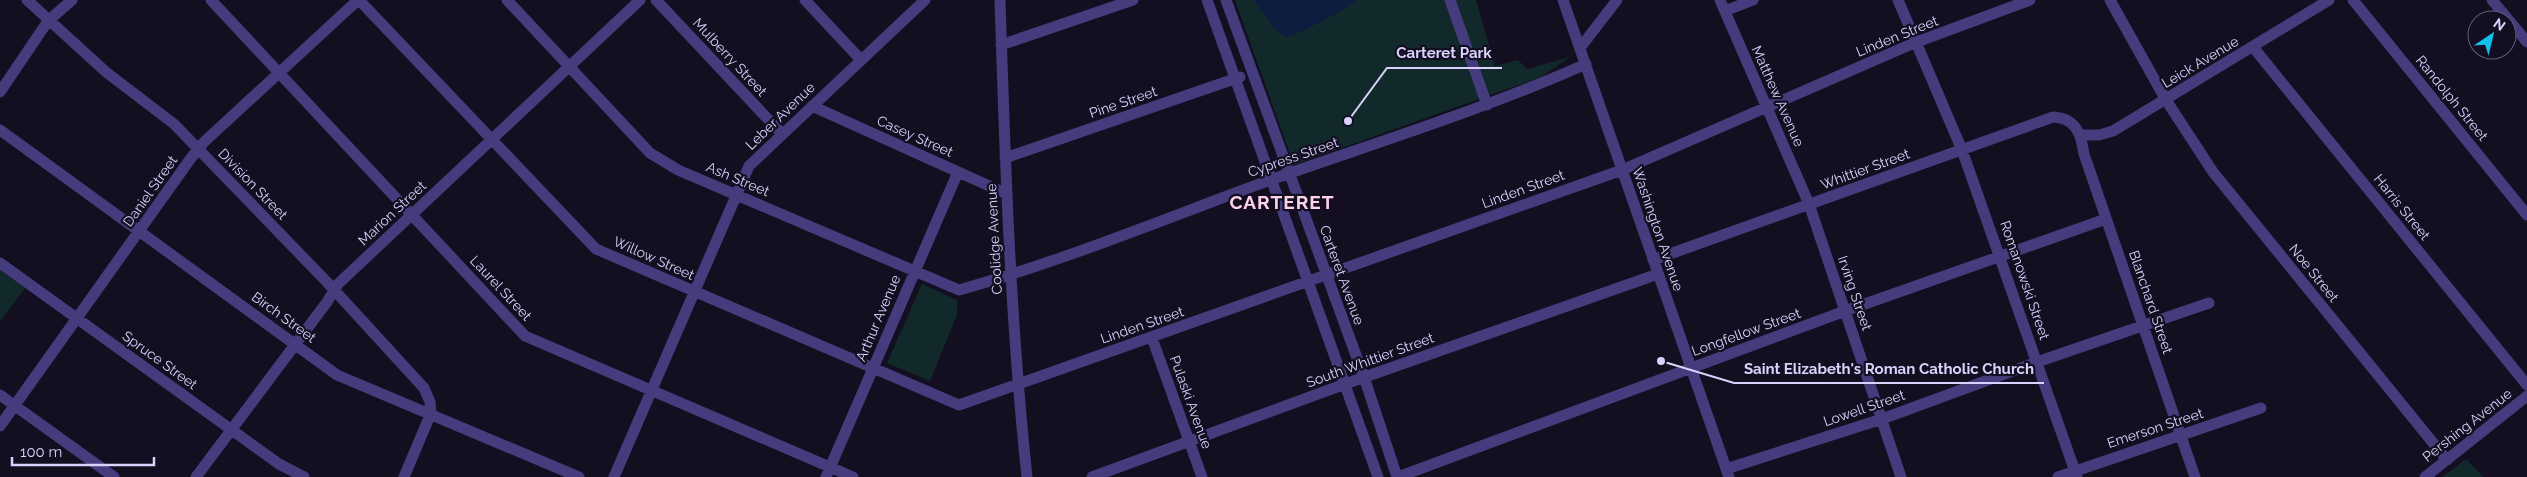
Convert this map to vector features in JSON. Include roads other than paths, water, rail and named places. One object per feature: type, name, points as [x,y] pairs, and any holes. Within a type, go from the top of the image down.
[{"type":"street","name":"Division Street","points":[[27,0],[106,72],[174,124],[199,149],[424,388],[430,402],[431,413]]},
{"type":"street","points":[[0,92],[48,21],[72,0]]},
{"type":"street","name":"Laurel Street","points":[[211,0],[524,336],[653,392],[828,472],[853,477]]},
{"type":"street","name":"Daniel Street","points":[[0,426],[199,149],[358,0]]},
{"type":"street","name":"Willow Street","points":[[358,0],[596,249],[957,405],[1017,384]]},
{"type":"street","name":"Ash Street","points":[[507,0],[650,153],[678,170],[959,290],[1010,276]]},
{"type":"street","name":"Marion Street","points":[[196,477],[296,344],[338,284],[640,0]]},
{"type":"street","name":"Mulberry Street","points":[[656,0],[782,134]]},
{"type":"street","points":[[805,0],[861,60]]},
{"type":"street","name":"Leber Avenue","points":[[614,477],[696,293],[749,166],[925,0]]},
{"type":"street","name":"Coolidge Avenue","points":[[1000,0],[1010,276],[1017,384],[1027,477]]},
{"type":"street","points":[[1001,45],[1133,0]]},
{"type":"street","points":[[1207,0],[1378,477]]},
{"type":"street","name":"Carteret Avenue","points":[[1226,0],[1251,74],[1364,377],[1397,477]]},
{"type":"street","points":[[1450,0],[1487,105]]},
{"type":"street","name":"Washington Avenue","points":[[1563,0],[1727,473]]},
{"type":"street","points":[[1580,48],[1617,0]]},
{"type":"street","name":"Matthew Avenue","points":[[1720,0],[1809,204]]},
{"type":"street","points":[[1725,11],[1753,0]]},
{"type":"street","name":"Romanowski Street","points":[[1898,0],[1962,150],[2001,255],[2076,474]]},
{"type":"street","name":"Linden Street","points":[[1017,384],[1152,338],[1622,170],[1917,44],[2030,0]]},
{"type":"street","name":"Leick Avenue","points":[[2081,135],[2099,136],[2113,132],[2329,0]]},
{"type":"street","name":"Randolph Street","points":[[2353,0],[2527,216]]},
{"type":"street","points":[[2492,0],[2527,42]]},
{"type":"street","name":"Noe Street","points":[[2115,2],[2166,100],[2202,156],[2239,205],[2447,460]]},
{"type":"street","name":"Harris Street","points":[[2253,47],[2527,386]]},
{"type":"street","name":"Cypress Street","points":[[1010,276],[1289,174],[1487,105],[1586,64]]},
{"type":"street","name":"Pine Street","points":[[1005,158],[1251,74]]},
{"type":"street","name":"Casey Street","points":[[812,106],[1007,194]]},
{"type":"street","name":"Whittier Street","points":[[1653,260],[2053,117],[2070,121],[2081,135]]},
{"type":"street","name":"Birch Street","points":[[0,130],[337,374],[579,477]]},
{"type":"street","name":"Blanchard Street","points":[[2081,135],[2084,154],[2195,477]]},
{"type":"street","name":"Arthur Avenue","points":[[828,472],[958,172]]},
{"type":"street","name":"Irving Street","points":[[1809,204],[1901,477]]},
{"type":"street","name":"Longfellow Street","points":[[1397,477],[1845,311],[2106,219]]},
{"type":"street","name":"Spruce Street","points":[[0,263],[279,464],[304,477]]},
{"type":"street","name":"South Whittier Street","points":[[1092,477],[1364,377],[1658,274]]},
{"type":"street","name":"Lowell Street","points":[[1727,473],[2037,362],[2209,303]]},
{"type":"street","name":"Pulaski Avenue","points":[[1152,338],[1202,477]]},
{"type":"street","points":[[0,395],[114,477]]},
{"type":"street","name":"Pershing Avenue","points":[[2425,477],[2527,396]]},
{"type":"street","name":"Emerson Street","points":[[2058,477],[2076,474],[2261,408]]},
{"type":"street","points":[[404,477],[431,413]]},
{"type":"water","points":[[1254,0],[1356,0],[1323,21],[1286,37],[1274,28]]},
{"type":"place","name":"Carteret Park","points":[[1348,121]]},
{"type":"place","name":"Saint Elizabeth's Roman Catholic Church","points":[[1661,361]]},
{"type":"district","name":"CARTERET","points":[[1282,202]]}]
